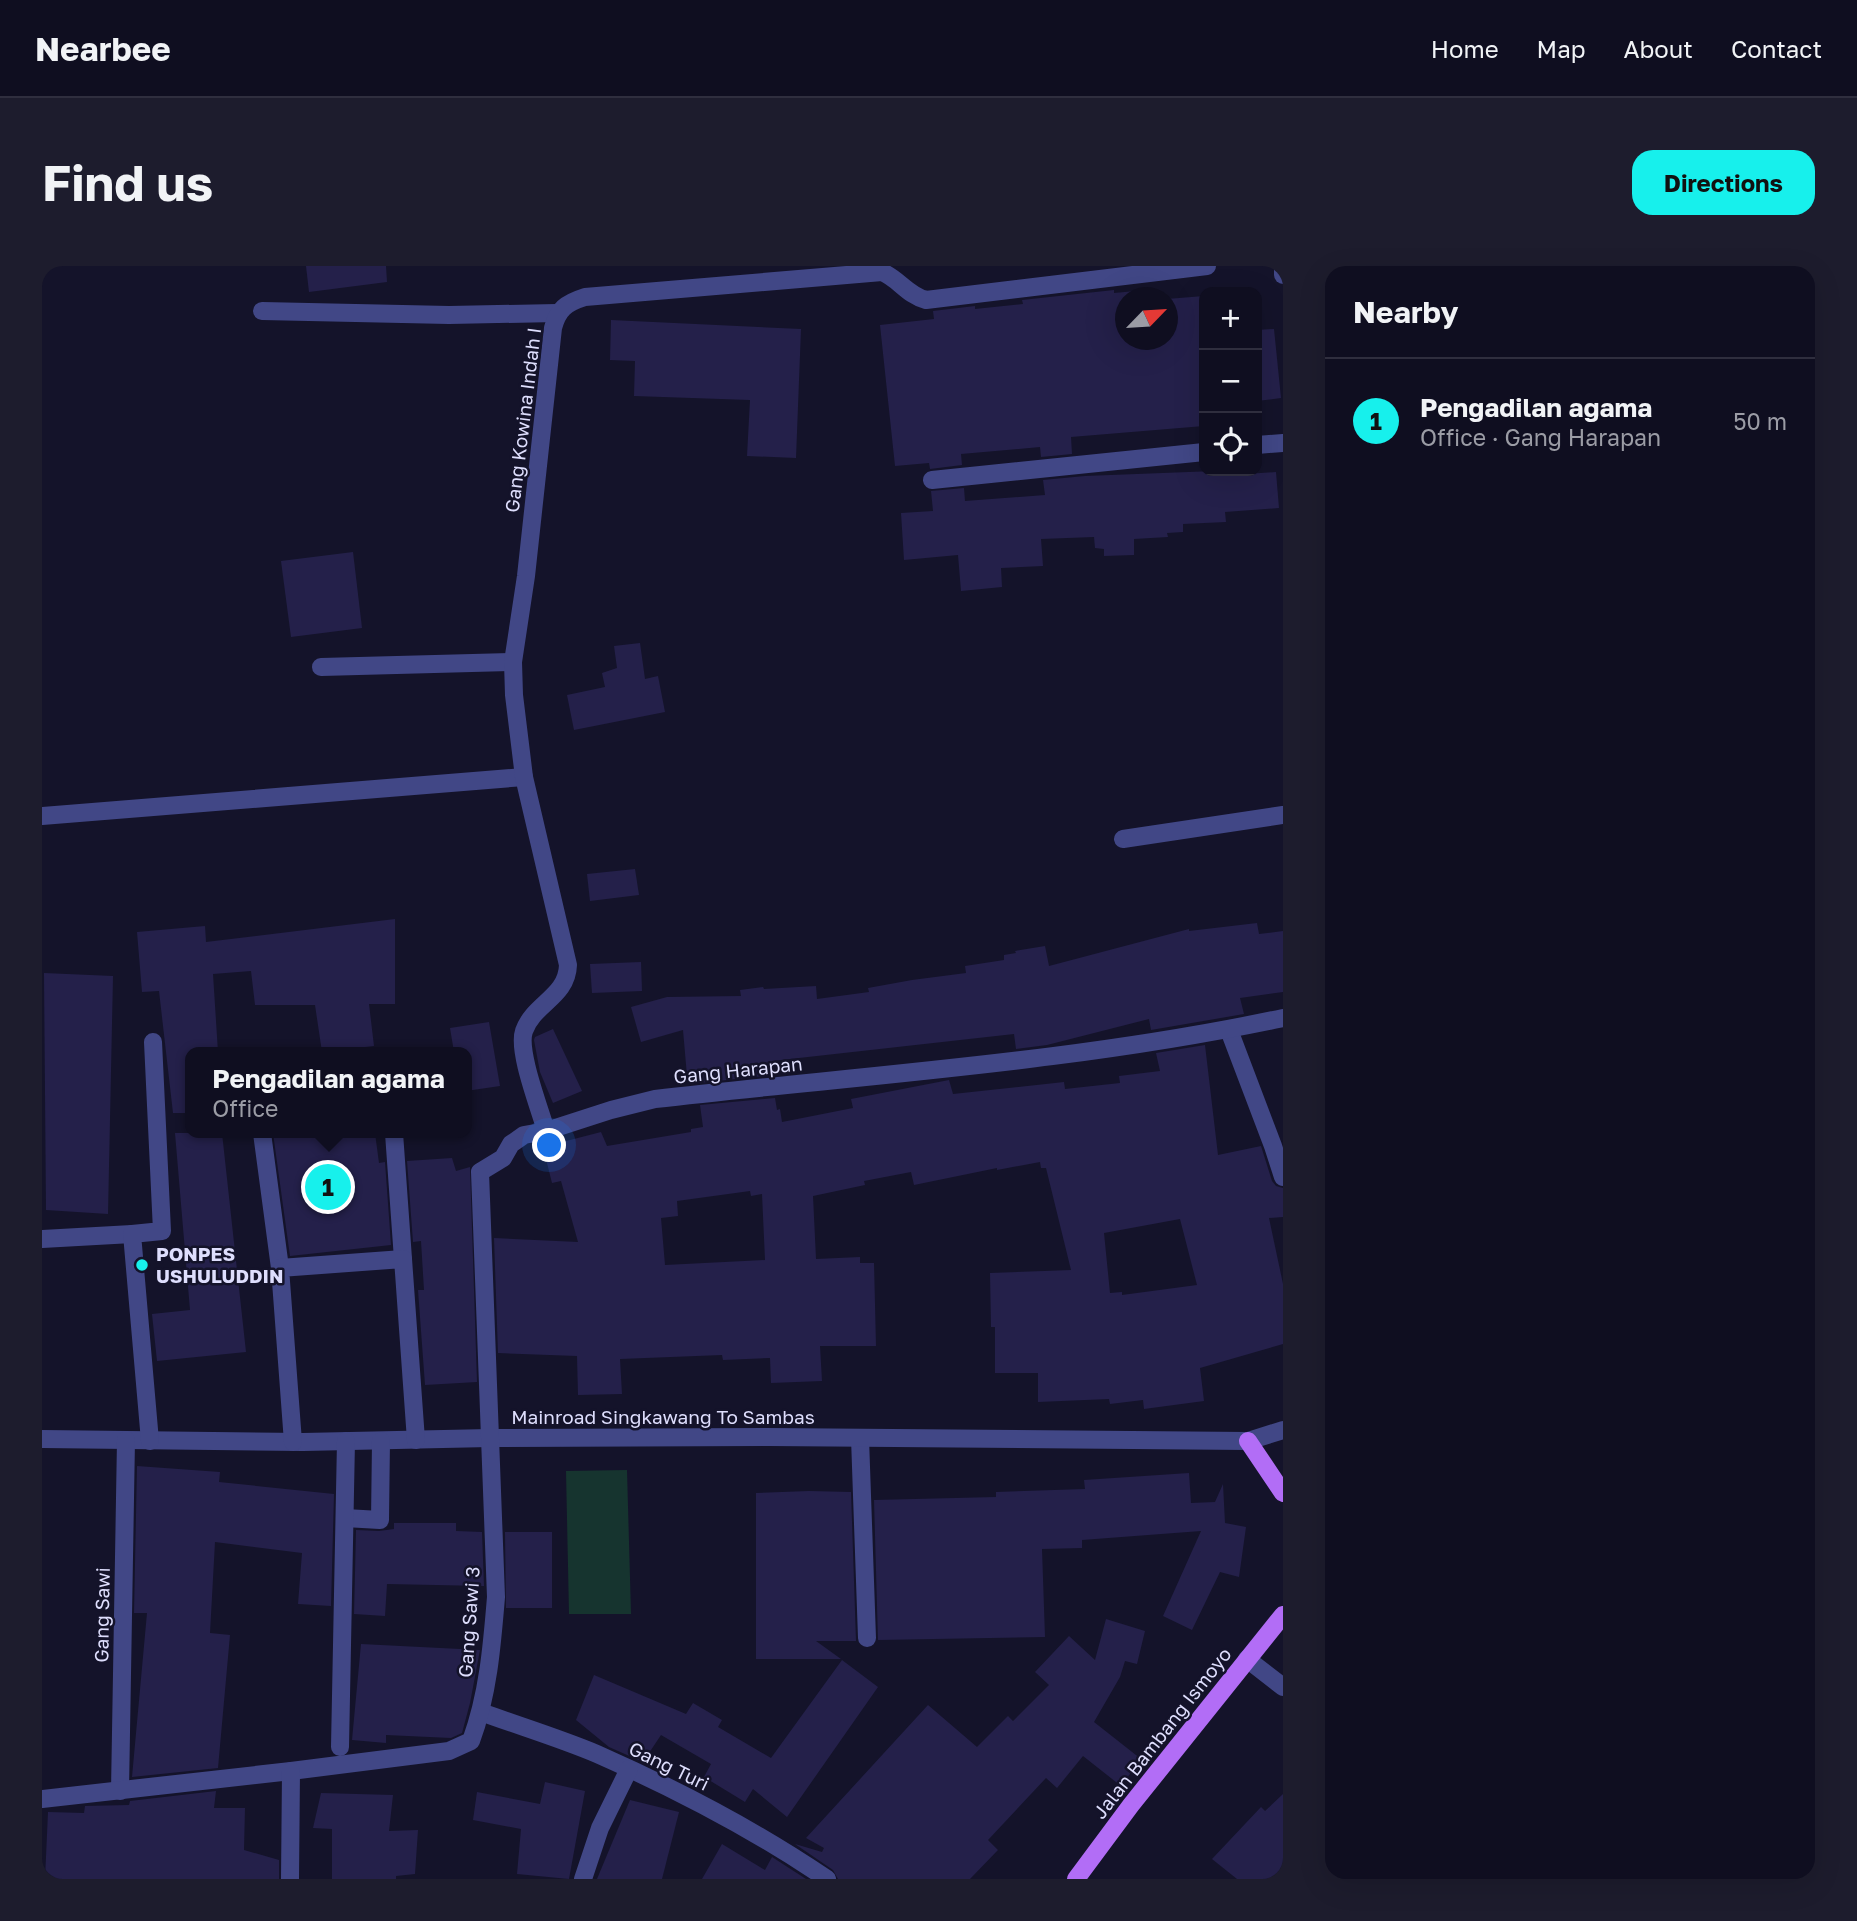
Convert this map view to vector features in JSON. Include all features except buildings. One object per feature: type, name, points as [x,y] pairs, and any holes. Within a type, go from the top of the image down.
[{"type":"main road","points":[[1248,1441],[1283,1493]]},
{"type":"main road","name":"Jalan Bambang Ismoyo","points":[[1076,1879],[1131,1805],[1283,1615]]},
{"type":"street","name":"Gang Kowina Indah I","points":[[546,1131],[522,1051],[523,1032],[530,1020],[562,987],[568,965],[524,777],[514,695],[513,662],[526,576],[553,328],[557,313],[565,305],[585,297],[882,272],[891,275],[912,296],[926,300],[1207,266]]},
{"type":"street","points":[[1283,266],[1283,275]]},
{"type":"street","points":[[262,311],[449,315],[557,313]]},
{"type":"street","points":[[1262,445],[1283,443]]},
{"type":"street","points":[[932,480],[1199,453]]},
{"type":"street","points":[[321,667],[513,662]]},
{"type":"street","points":[[42,816],[524,777]]},
{"type":"street","points":[[1123,839],[1283,815]]},
{"type":"street","name":"Gang Harapan","points":[[490,1438],[480,1172],[503,1158],[511,1144],[524,1135],[655,1100],[947,1070],[1229,1030],[1283,1018]]},
{"type":"street","points":[[1229,1030],[1283,1177]]},
{"type":"street","points":[[42,1239],[162,1231],[153,1042]]},
{"type":"street","points":[[263,1138],[279,1268],[293,1441]]},
{"type":"street","points":[[394,1138],[416,1440]]},
{"type":"street","points":[[132,1234],[150,1441]]},
{"type":"street","points":[[279,1268],[403,1259]]},
{"type":"street","name":"Mainroad Singkawang To Sambas","points":[[42,1439],[381,1441],[490,1438],[860,1438],[1248,1441],[1283,1430]]},
{"type":"street","name":"Gang Sawi 3","points":[[292,1771],[449,1751],[471,1741],[481,1712],[490,1663],[496,1597],[490,1438]]},
{"type":"street","points":[[860,1438],[866,1638]]},
{"type":"street","name":"Gang Sawi","points":[[120,1790],[126,1440]]},
{"type":"street","points":[[340,1747],[346,1441]]},
{"type":"street","points":[[345,1518],[380,1520],[381,1441]]},
{"type":"street","points":[[1247,1660],[1283,1687]]},
{"type":"street","name":"Gang Turi","points":[[481,1712],[629,1769],[718,1813],[827,1879]]},
{"type":"street","points":[[583,1879],[600,1828],[629,1769]]},
{"type":"street","points":[[42,1799],[292,1771],[290,1879]]},
{"type":"green space","points":[[627,1470],[631,1614],[569,1614],[566,1471]]},
{"type":"place","name":"Pengadilan agama","points":[[328,1187]]},
{"type":"place","name":"PONPES USHULUDDIN","points":[[142,1265]]}]
